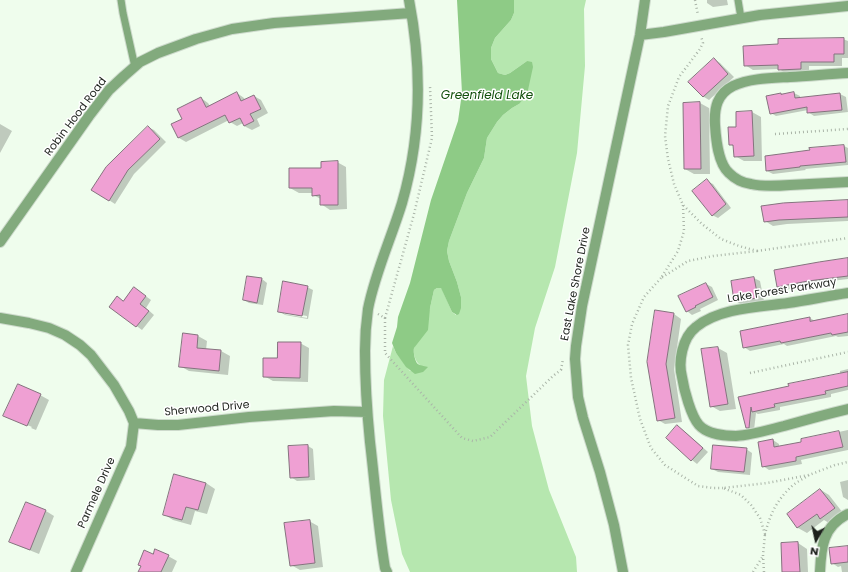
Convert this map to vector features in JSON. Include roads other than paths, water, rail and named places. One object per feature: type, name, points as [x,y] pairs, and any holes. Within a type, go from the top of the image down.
[{"type":"street","points":[[387,572],[379,531],[367,412],[365,340],[368,310],[374,286],[402,203],[416,131],[418,106],[417,68],[409,0]]},
{"type":"street","name":"East Lake Shore Drive","points":[[623,572],[614,526],[578,397],[575,359],[582,306],[640,35],[645,0]]},
{"type":"street","points":[[640,35],[834,4],[848,6]]},
{"type":"street","name":"Robin Hood Road","points":[[0,242],[109,90],[140,62],[158,52],[232,29],[274,22],[411,13]]},
{"type":"street","points":[[848,73],[749,81],[734,86],[724,92],[717,105],[715,115],[717,143],[721,161],[729,174],[739,180],[750,184],[776,186],[848,182]]},
{"type":"street","name":"Lake Forest Parkway","points":[[848,293],[734,311],[712,318],[695,327],[690,333],[681,355],[680,364],[683,385],[694,417],[698,425],[714,433],[736,436],[760,432],[848,409]]},
{"type":"street","points":[[0,318],[49,328],[80,344],[91,355],[114,385],[129,410],[134,423]]},
{"type":"street","name":"Sherwood Drive","points":[[134,423],[178,425],[248,417],[334,411],[367,412]]},
{"type":"street","name":"Parmele Drive","points":[[76,572],[96,524],[132,447],[134,423]]},
{"type":"street","points":[[820,572],[820,557],[827,532],[837,521],[848,514]]},
{"type":"lane","points":[[121,0],[122,13],[135,67]]},
{"type":"lane","points":[[738,0],[741,18]]},
{"type":"water","name":"Greenfield Lake","points":[[457,0],[514,0],[514,13],[511,20],[495,38],[491,48],[491,59],[498,73],[505,75],[527,61],[532,62],[533,67],[525,97],[519,104],[503,115],[487,138],[484,158],[467,193],[449,241],[447,251],[449,261],[461,297],[461,308],[459,314],[457,315],[452,312],[441,288],[434,290],[430,308],[428,330],[414,348],[414,357],[417,363],[428,367],[423,372],[415,374],[406,367],[396,353],[392,343],[397,327],[398,317],[410,283],[431,200],[458,121],[462,93]]}]
